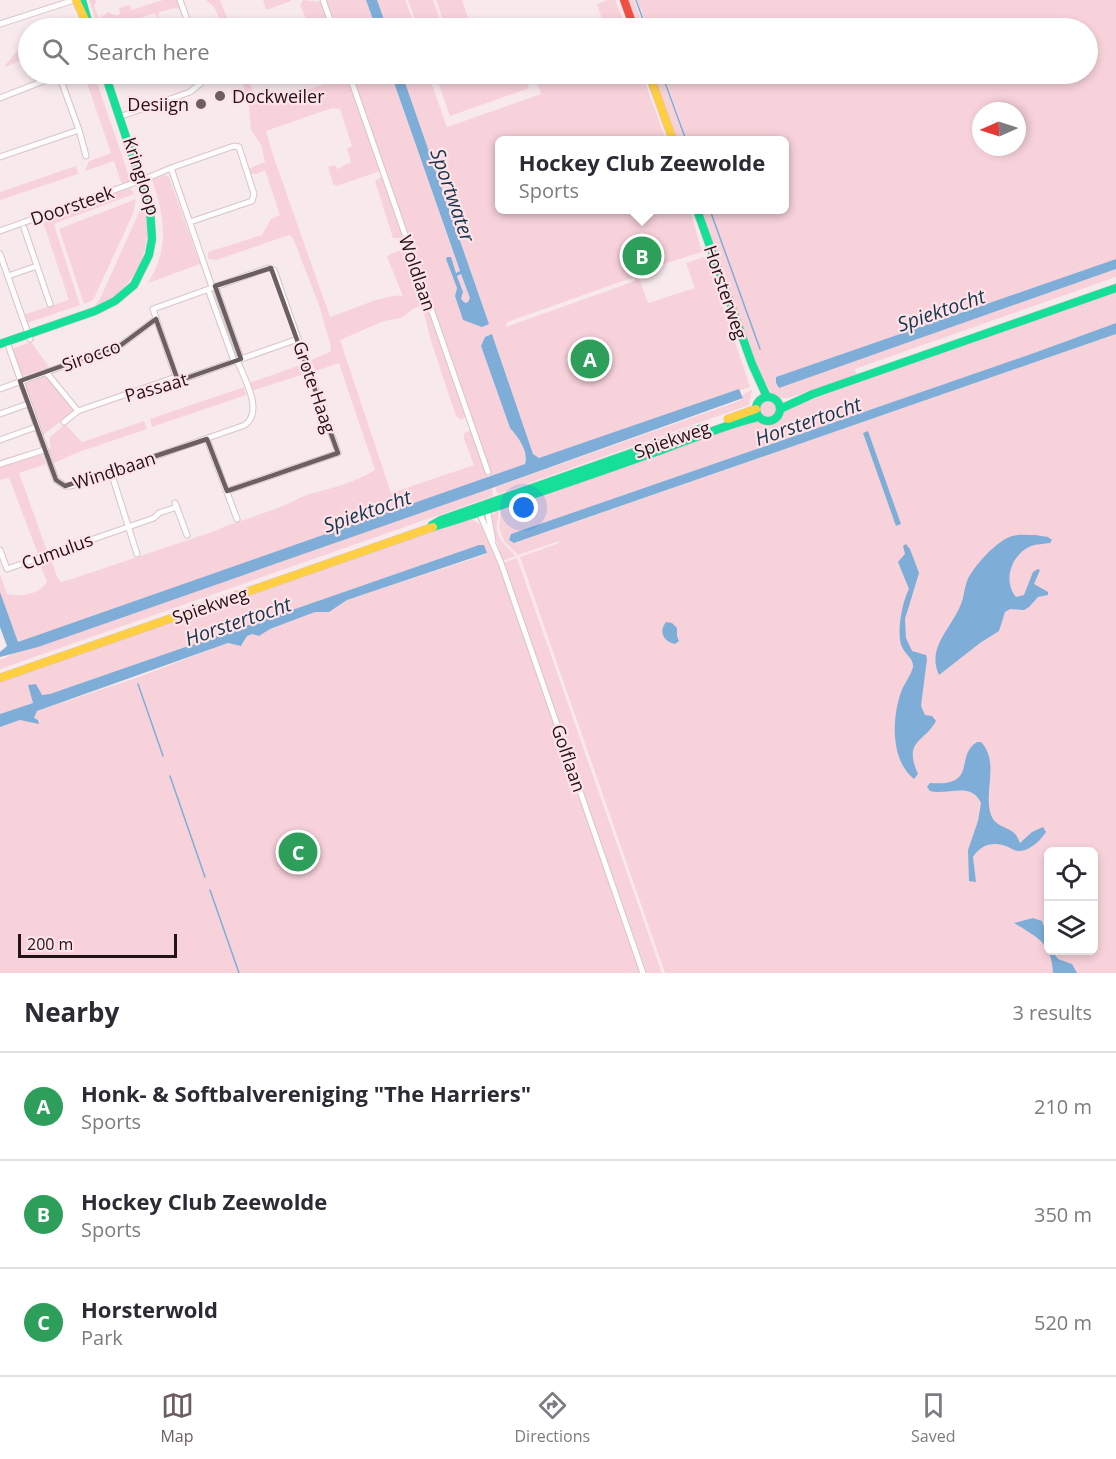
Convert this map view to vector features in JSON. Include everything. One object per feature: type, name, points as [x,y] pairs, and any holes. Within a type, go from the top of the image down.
[{"type":"main road","points":[[75,0],[84,18]]},
{"type":"main road","points":[[82,0],[86,18]]},
{"type":"main road","points":[[624,0],[630,18]]},
{"type":"main road","name":"Kringloop","points":[[4,346],[108,311],[137,287],[150,266],[157,240],[158,223],[155,207],[142,180],[109,84]]},
{"type":"main road","points":[[653,84],[671,136]]},
{"type":"main road","name":"Horsterweg","points":[[698,214],[764,398]]},
{"type":"main road","points":[[779,406],[1116,288]]},
{"type":"main road","points":[[764,398],[775,400],[779,406],[779,414],[772,421],[767,422],[757,413],[764,398]]},
{"type":"main road","name":"Spiekweg","points":[[0,678],[420,531],[676,445],[757,413]]},
{"type":"street","points":[[19,18],[75,0]]},
{"type":"street","points":[[180,0],[186,18]]},
{"type":"street","points":[[323,0],[329,18]]},
{"type":"street","points":[[0,24],[18,18]]},
{"type":"street","points":[[0,98],[34,84]]},
{"type":"street","points":[[63,84],[86,156]]},
{"type":"street","points":[[120,117],[190,92],[200,84]]},
{"type":"street","name":"Woldlaan","points":[[352,84],[488,472]]},
{"type":"street","points":[[0,157],[79,130]]},
{"type":"street","points":[[142,180],[234,146],[238,147],[254,194],[252,201],[190,222]]},
{"type":"street","name":"Windbaan","points":[[4,346],[20,381],[56,480],[65,486],[71,486],[207,439],[245,425],[253,417],[253,405],[171,168]]},
{"type":"street","name":"Doorsteek","points":[[0,231],[142,180]]},
{"type":"street","points":[[24,228],[50,304]]},
{"type":"street","points":[[0,254],[29,337]]},
{"type":"street","points":[[8,276],[37,266]]},
{"type":"street","name":"Grote Haag","points":[[212,287],[271,268],[274,270],[338,453],[228,491]]},
{"type":"street","name":"Sirocco","points":[[20,381],[122,345],[156,319],[153,309],[212,287]]},
{"type":"street","points":[[156,319],[176,377]]},
{"type":"street","name":"Passaat","points":[[64,422],[78,411],[176,377],[184,379],[298,339]]},
{"type":"street","points":[[46,372],[78,411]]},
{"type":"street","points":[[0,389],[20,381]]},
{"type":"street","points":[[0,414],[28,404]]},
{"type":"street","points":[[0,440],[36,427]]},
{"type":"street","points":[[207,439],[223,488],[228,491],[237,519]]},
{"type":"street","points":[[0,464],[44,450]]},
{"type":"street","points":[[111,472],[138,554]]},
{"type":"street","points":[[127,525],[154,518],[176,505],[187,536]]},
{"type":"street","name":"Golflaan","points":[[482,510],[644,973]]},
{"type":"street","name":"Cumulus","points":[[0,550],[7,569],[127,525]]},
{"type":"highlighted area","points":[[271,268],[338,453],[227,491],[207,439],[65,486],[56,480],[20,381],[121,345],[156,319],[178,381],[241,359],[215,286]]},
{"type":"shaded area","points":[[89,0],[97,0],[94,6],[99,18],[95,18]]},
{"type":"shaded area","points":[[163,0],[177,0],[180,9],[159,12],[158,18],[155,13],[139,18],[100,18],[108,12],[116,16],[120,14],[119,8],[130,5],[131,10]]},
{"type":"shaded area","points":[[206,0],[220,0],[227,18],[219,18],[214,7]]},
{"type":"shaded area","points":[[263,0],[291,0],[291,1],[266,10]]},
{"type":"shaded area","points":[[303,0],[321,2],[327,18],[306,18],[300,5]]},
{"type":"shaded area","points":[[325,0],[366,0],[372,18],[331,18]]},
{"type":"shaded area","points":[[376,0],[405,0],[412,18],[383,18]]},
{"type":"shaded area","points":[[408,0],[433,0],[439,18],[414,18]]},
{"type":"shaded area","points":[[436,0],[462,0],[468,18],[442,18]]},
{"type":"shaded area","points":[[615,0],[622,18],[602,18],[597,4]]},
{"type":"shaded area","points":[[627,0],[634,0],[640,18],[633,18]]},
{"type":"shaded area","points":[[637,0],[1116,0],[1116,259],[776,377],[776,383],[779,387],[1116,269],[1116,277],[855,369],[856,375],[788,398],[779,398],[772,395],[755,363],[701,214],[789,214],[789,136],[675,136],[656,84],[665,84],[685,135],[667,84],[1098,84],[1098,18],[644,18]]},
{"type":"shaded area","points":[[17,51],[18,62],[4,67]]},
{"type":"shaded area","points":[[87,84],[97,84],[131,182],[122,185],[114,161],[85,171],[89,161],[111,153]]},
{"type":"shaded area","points":[[243,84],[250,84],[258,104],[263,105],[323,84],[350,84],[380,171],[337,186],[333,184],[328,167],[335,165],[337,169],[351,162],[347,149],[352,146],[340,109],[332,108],[266,131],[330,317],[388,297],[403,296],[387,257],[405,249],[409,253],[467,416],[461,420],[456,416],[431,341],[422,305],[401,318],[384,321],[340,340],[391,493],[474,465],[464,439],[464,433],[472,430],[488,478],[18,643],[0,592],[0,575],[7,594],[29,594],[39,590],[47,582],[38,559],[50,557],[61,582],[215,531],[307,495],[351,482],[375,470],[339,363],[316,371],[311,362],[330,352],[331,347],[320,308],[293,238],[289,235],[216,260],[208,259],[208,252],[262,235],[271,219],[280,215],[265,170],[257,174],[249,174],[248,169],[265,162],[261,145],[251,130],[249,107]]},
{"type":"shaded area","points":[[354,84],[394,84],[460,272],[456,273],[451,257],[457,289],[455,296],[463,320],[489,324],[405,84],[432,84],[447,127],[541,94],[538,84],[646,84],[665,136],[495,136],[495,214],[691,214],[702,252],[641,271],[642,274],[638,276],[648,303],[695,288],[686,263],[704,257],[710,266],[750,387],[539,458],[533,454],[493,336],[485,337],[481,346],[510,428],[526,453],[525,463],[521,467],[491,477]],"holes":[[[634,277],[635,281],[506,327],[507,322]]]},
{"type":"shaded area","points":[[439,84],[528,84],[529,88],[450,116]]},
{"type":"shaded area","points":[[76,166],[78,174],[0,200],[0,192]]},
{"type":"shaded area","points":[[165,175],[169,177],[200,264],[148,283],[160,257],[163,232],[160,207],[152,180]]},
{"type":"shaded area","points":[[382,177],[404,238],[393,238],[375,181]]},
{"type":"shaded area","points":[[131,188],[134,194],[54,225],[80,305],[27,323],[23,315],[69,300],[42,219]]},
{"type":"shaded area","points":[[136,199],[133,214],[93,300],[84,304],[59,229]]},
{"type":"shaded area","points":[[144,201],[147,233],[140,264],[122,290],[109,300],[94,307],[100,299]]},
{"type":"shaded area","points":[[461,274],[470,298],[465,303],[461,299],[463,294],[457,275]]},
{"type":"shaded area","points":[[1116,291],[1116,323],[511,534],[509,540],[515,543],[1116,334],[1116,973],[665,973],[520,557],[559,543],[559,541],[518,555],[504,541],[499,527],[501,508],[707,434],[756,420],[768,424],[775,422],[788,408]]},
{"type":"shaded area","points":[[31,342],[49,367],[21,377],[11,349]]},
{"type":"shaded area","points":[[304,364],[307,373],[252,391],[249,383]]},
{"type":"shaded area","points":[[45,375],[75,410],[42,436],[23,383]]},
{"type":"shaded area","points":[[244,387],[246,395],[152,427],[150,419]]},
{"type":"shaded area","points":[[752,390],[749,405],[498,494],[495,487],[739,401],[743,398],[743,394]]},
{"type":"shaded area","points":[[767,401],[773,404],[776,410],[773,416],[767,419],[761,416],[758,410],[761,404]]},
{"type":"shaded area","points":[[144,421],[147,429],[76,453],[52,464],[48,451],[51,447],[49,438],[65,424],[82,442]]},
{"type":"shaded area","points":[[42,454],[46,464],[19,473],[47,551],[38,554],[10,480],[8,478],[0,480],[0,467]]},
{"type":"shaded area","points":[[492,488],[493,496],[0,669],[0,660],[15,653]]},
{"type":"shaded area","points":[[499,510],[498,534],[516,556],[502,561],[492,521],[492,515]]},
{"type":"shaded area","points":[[471,519],[480,524],[497,561],[641,973],[0,973],[0,727],[34,718],[37,711],[136,678],[228,643],[243,644],[247,636],[252,634],[259,636],[270,629],[315,612],[334,609],[347,600],[487,554],[479,545],[46,696],[39,693],[36,684],[29,685],[33,703],[0,714],[0,681],[425,532]]},
{"type":"shaded area","points":[[517,558],[662,973],[647,973],[503,563]]},
{"type":"water","points":[[366,0],[377,0],[383,18],[372,18]]},
{"type":"water","points":[[395,84],[405,84],[489,324],[482,327],[463,320],[455,296],[457,288],[447,257],[451,257],[456,273],[460,271]],"holes":[[[461,274],[470,298],[465,303],[461,299],[463,292],[457,276]]]},
{"type":"water","points":[[1116,259],[1116,269],[779,388],[776,383],[776,377]]},
{"type":"water","points":[[1116,323],[1116,334],[514,543],[509,540],[511,534]]},
{"type":"water","points":[[492,334],[533,454],[539,458],[739,389],[743,398],[38,647],[0,657],[0,652],[7,646],[0,627],[0,592],[18,642],[525,464],[524,449],[510,428],[481,346],[485,337]]},
{"type":"water","points":[[868,431],[901,524],[896,526],[863,433]]},
{"type":"water","points":[[1018,535],[1035,535],[1052,540],[1050,543],[1031,546],[1019,555],[1011,568],[1010,583],[1016,597],[1024,595],[1033,572],[1038,569],[1040,570],[1034,584],[1048,592],[1048,595],[1038,597],[1024,610],[1010,609],[1005,612],[999,631],[939,675],[936,665],[938,647],[957,613],[967,581],[974,569],[992,549],[1006,539]]},
{"type":"water","points":[[906,544],[919,573],[905,619],[906,638],[912,651],[926,655],[921,706],[925,715],[932,716],[936,721],[914,748],[914,763],[918,774],[914,779],[906,771],[901,761],[895,738],[898,702],[913,667],[900,641],[902,610],[909,589],[898,562],[905,554],[903,546]]},
{"type":"water","points":[[484,545],[487,553],[347,600],[329,612],[315,612],[270,629],[259,636],[252,634],[247,636],[241,646],[228,643],[37,711],[34,718],[39,724],[20,720],[0,727],[0,714],[33,703],[28,685],[36,684],[42,695],[50,694]]},
{"type":"water","points":[[666,622],[672,623],[677,628],[679,641],[675,644],[663,636],[662,629]]},
{"type":"water","points":[[977,742],[981,742],[987,750],[989,759],[989,806],[993,819],[1013,832],[1020,843],[1032,832],[1043,827],[1046,832],[1035,844],[1023,851],[996,844],[987,845],[979,850],[973,857],[976,882],[969,881],[968,850],[978,821],[981,803],[977,796],[965,791],[937,792],[930,791],[927,787],[930,783],[955,780],[963,769],[970,748]]},
{"type":"water","points":[[1033,918],[1042,921],[1044,945],[1036,937],[1014,923]]},
{"type":"water","points":[[1050,955],[1055,955],[1058,959],[1072,964],[1077,973],[1053,973]]},
{"type":"waterway","points":[[636,0],[642,18]]},
{"type":"waterway","points":[[666,84],[685,136]]},
{"type":"waterway","points":[[711,214],[760,349]]},
{"type":"waterway","points":[[138,684],[163,756]]},
{"type":"waterway","points":[[170,776],[205,877]]},
{"type":"waterway","points":[[210,890],[239,973]]},
{"type":"traffic: fast","points":[[82,0],[87,18]]},
{"type":"traffic: fast","points":[[0,344],[95,311],[115,301],[134,285],[149,255],[152,239],[150,209],[108,84]]},
{"type":"traffic: fast","points":[[698,214],[752,364],[767,397]]},
{"type":"traffic: fast","points":[[780,409],[813,394],[1116,288]]},
{"type":"traffic: fast","points":[[768,397],[777,400],[780,409],[777,418],[768,421],[759,418],[756,409],[759,400],[768,397]]},
{"type":"traffic: fast","points":[[433,527],[758,417]]},
{"type":"traffic: fast","points":[[432,525],[705,427]]},
{"type":"traffic: slow","points":[[76,0],[84,18]]},
{"type":"traffic: slow","points":[[653,84],[672,136]]},
{"type":"traffic: slow","points":[[728,419],[756,409]]},
{"type":"traffic: slow","points":[[0,678],[433,527]]},
{"type":"traffic: jam","points":[[624,0],[630,18]]},
{"type":"place","name":"Dockweiler","points":[[220,96]]},
{"type":"place","name":"Desiign","points":[[201,104]]},
{"type":"place","name":"Hockey Club Zeewolde","points":[[642,256]]},
{"type":"place","name":"Honk- & Softbalvereniging \"The Harriers\"","points":[[590,359]]},
{"type":"place","name":"Horsterwold","points":[[298,852]]},
{"type":"water label","name":"Sportwater","points":[[453,195]]},
{"type":"water label","name":"Spiektocht","points":[[941,310]]},
{"type":"water label","name":"Horstertocht","points":[[808,421]]},
{"type":"water label","name":"Spiektocht","points":[[367,511]]},
{"type":"water label","name":"Horstertocht","points":[[238,621]]}]
